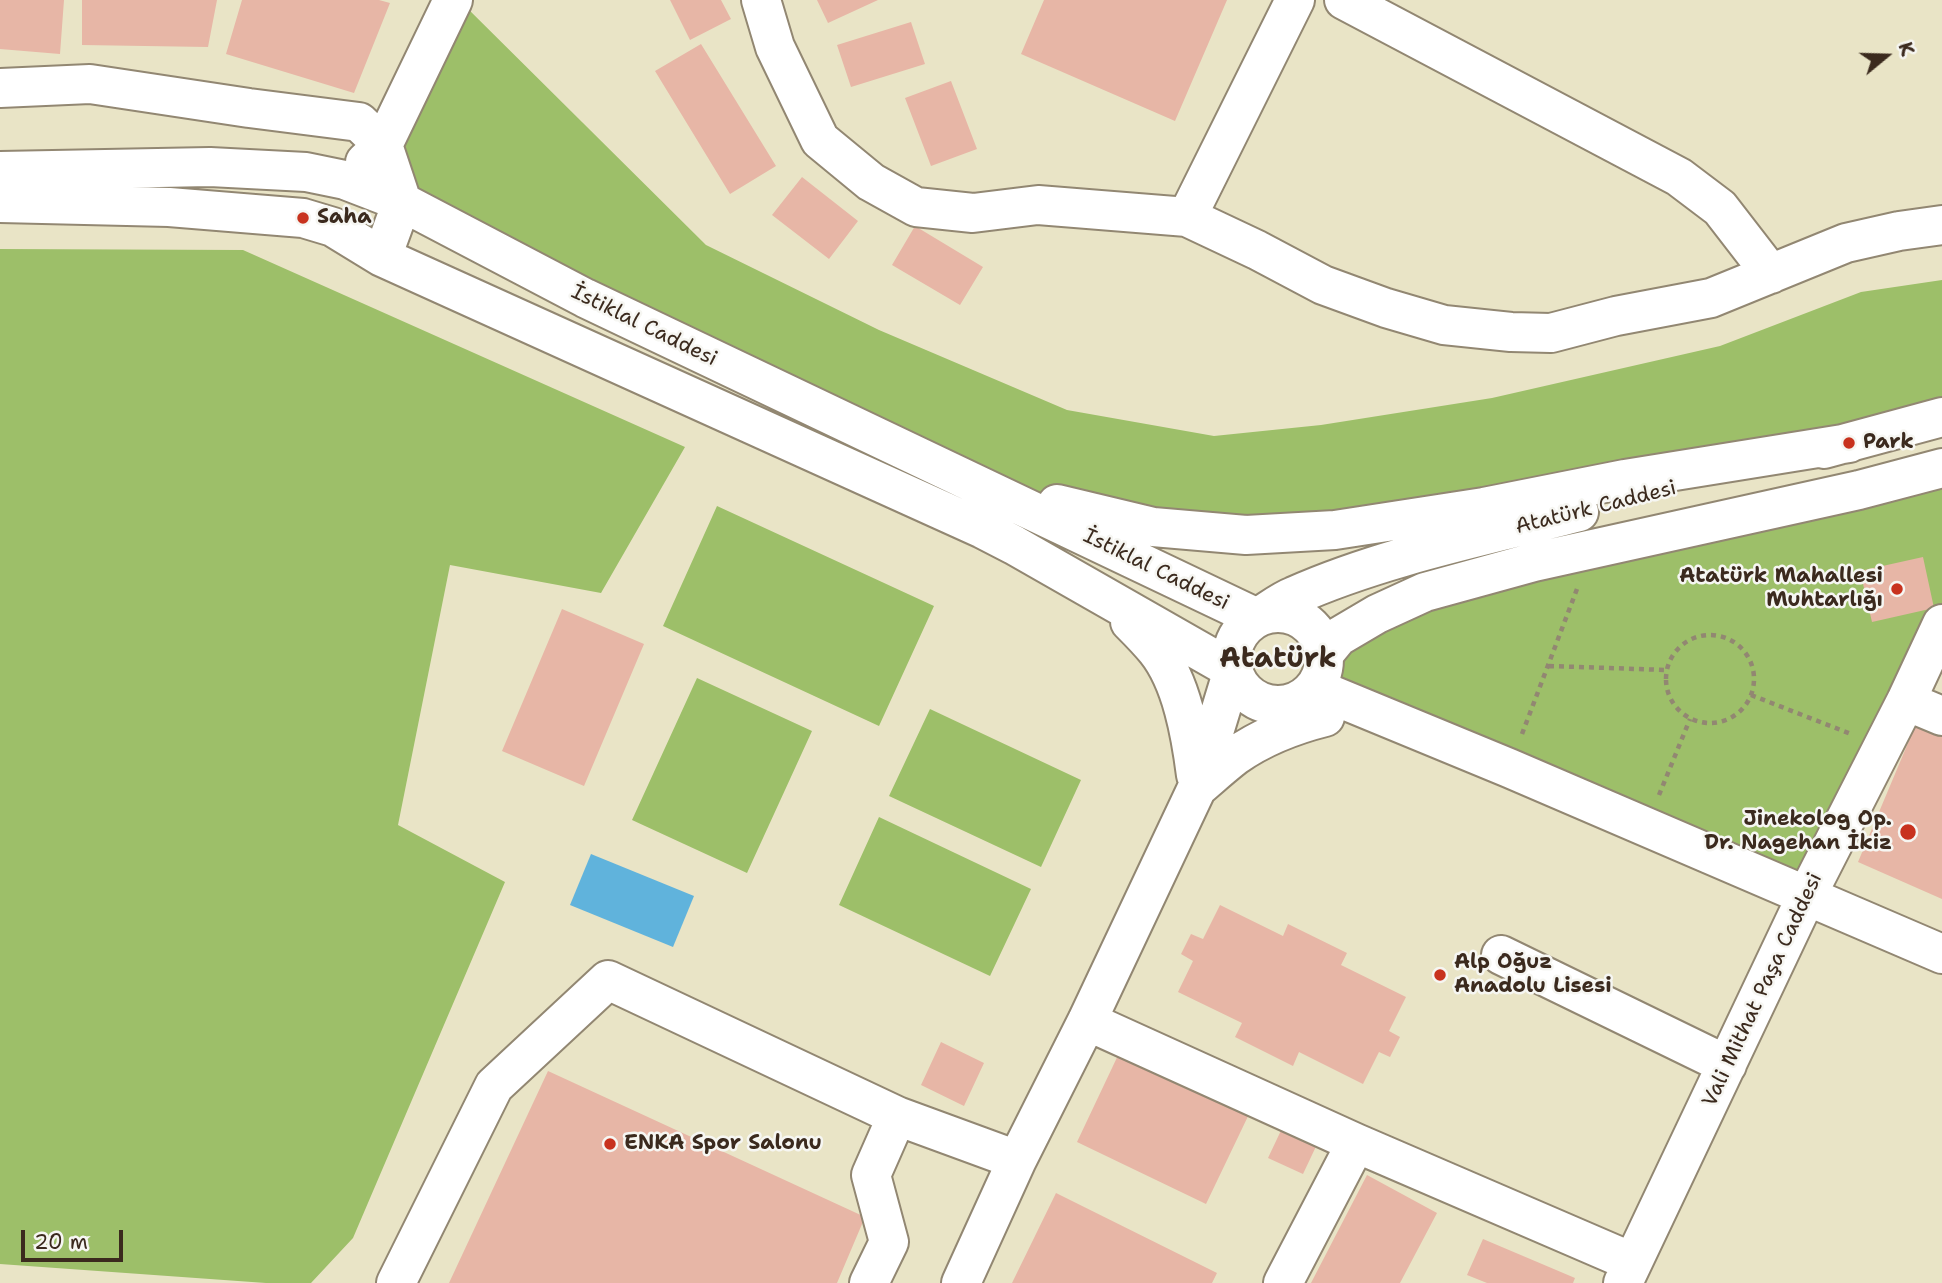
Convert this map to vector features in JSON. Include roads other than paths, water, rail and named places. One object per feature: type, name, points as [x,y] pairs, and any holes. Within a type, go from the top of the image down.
[{"type":"street","points":[[333,227],[345,180],[383,145],[453,0]]},
{"type":"street","points":[[761,0],[775,47],[820,140],[871,182],[916,207],[973,214],[1038,205],[1187,217],[1323,285],[1444,325],[1551,333],[1616,316],[1711,298],[1846,243],[1942,225]]},
{"type":"street","points":[[1187,217],[1295,0]]},
{"type":"street","points":[[1344,0],[1679,177],[1720,208],[1771,274]]},
{"type":"street","points":[[0,88],[90,84],[359,122],[383,145],[402,202],[382,257]]},
{"type":"street","name":"İstiklal Caddesi","points":[[0,171],[210,167],[306,172],[345,180],[402,202],[584,298],[1257,618],[1244,627],[1231,656],[1239,684],[1261,703]]},
{"type":"street","name":"İstiklal Caddesi","points":[[0,203],[169,207],[303,218],[333,227],[382,257],[983,529],[1233,670]]},
{"type":"street","name":"Atatürk Caddesi","points":[[1257,618],[1291,597],[1397,559],[1942,417]]},
{"type":"street","points":[[953,472],[1073,509],[1153,527],[1246,535],[1335,530],[1484,507],[1625,479],[1849,443]]},
{"type":"street","name":"Atatürk Caddesi","points":[[1319,671],[1338,637],[1377,614],[1425,592],[1521,565],[1858,490],[1942,468]]},
{"type":"street","points":[[1109,600],[1158,652],[1171,677],[1183,706],[1189,731],[1197,788]]},
{"type":"street","points":[[1197,788],[1261,703],[1276,706],[1291,704],[1304,698],[1319,671],[1322,643],[1314,630],[1302,620],[1288,614],[1257,618]]},
{"type":"street","name":"Vali Mithat Paşa Caddesi","points":[[1627,1273],[1807,895],[1906,702],[1942,624]]},
{"type":"street","points":[[961,1283],[1017,1160],[1087,1021],[1197,788],[1233,670]]},
{"type":"street","points":[[1319,671],[1413,727],[1942,954]]},
{"type":"street","points":[[1906,702],[1942,716]]},
{"type":"street","points":[[1197,788],[1237,755],[1278,732],[1330,715],[1353,716],[1413,727]]},
{"type":"street","points":[[1501,955],[1727,1065]]},
{"type":"street","points":[[396,1283],[494,1086],[608,980],[897,1116],[1017,1160]]},
{"type":"street","points":[[1087,1021],[1356,1143],[1627,1273]]},
{"type":"street","points":[[869,1283],[889,1242],[871,1175],[897,1116]]},
{"type":"street","points":[[1283,1283],[1356,1143]]},
{"type":"water","points":[[591,854],[694,896],[673,947],[570,905]]},
{"type":"place","name":"Saha","points":[[303,218]]},
{"type":"place","name":"Park","points":[[1849,443]]},
{"type":"place","name":"Atatürk Mahallesi Muhtarlığı","points":[[1897,589]]},
{"type":"place","name":"Jinekolog Op. Dr. Nagehan İkiz","points":[[1908,832]]},
{"type":"place","name":"Alp Oğuz Anadolu Lisesi","points":[[1440,975]]},
{"type":"place","name":"ENKA Spor Salonu","points":[[610,1144]]},
{"type":"district","name":"Atatürk","points":[[1278,660]]}]
